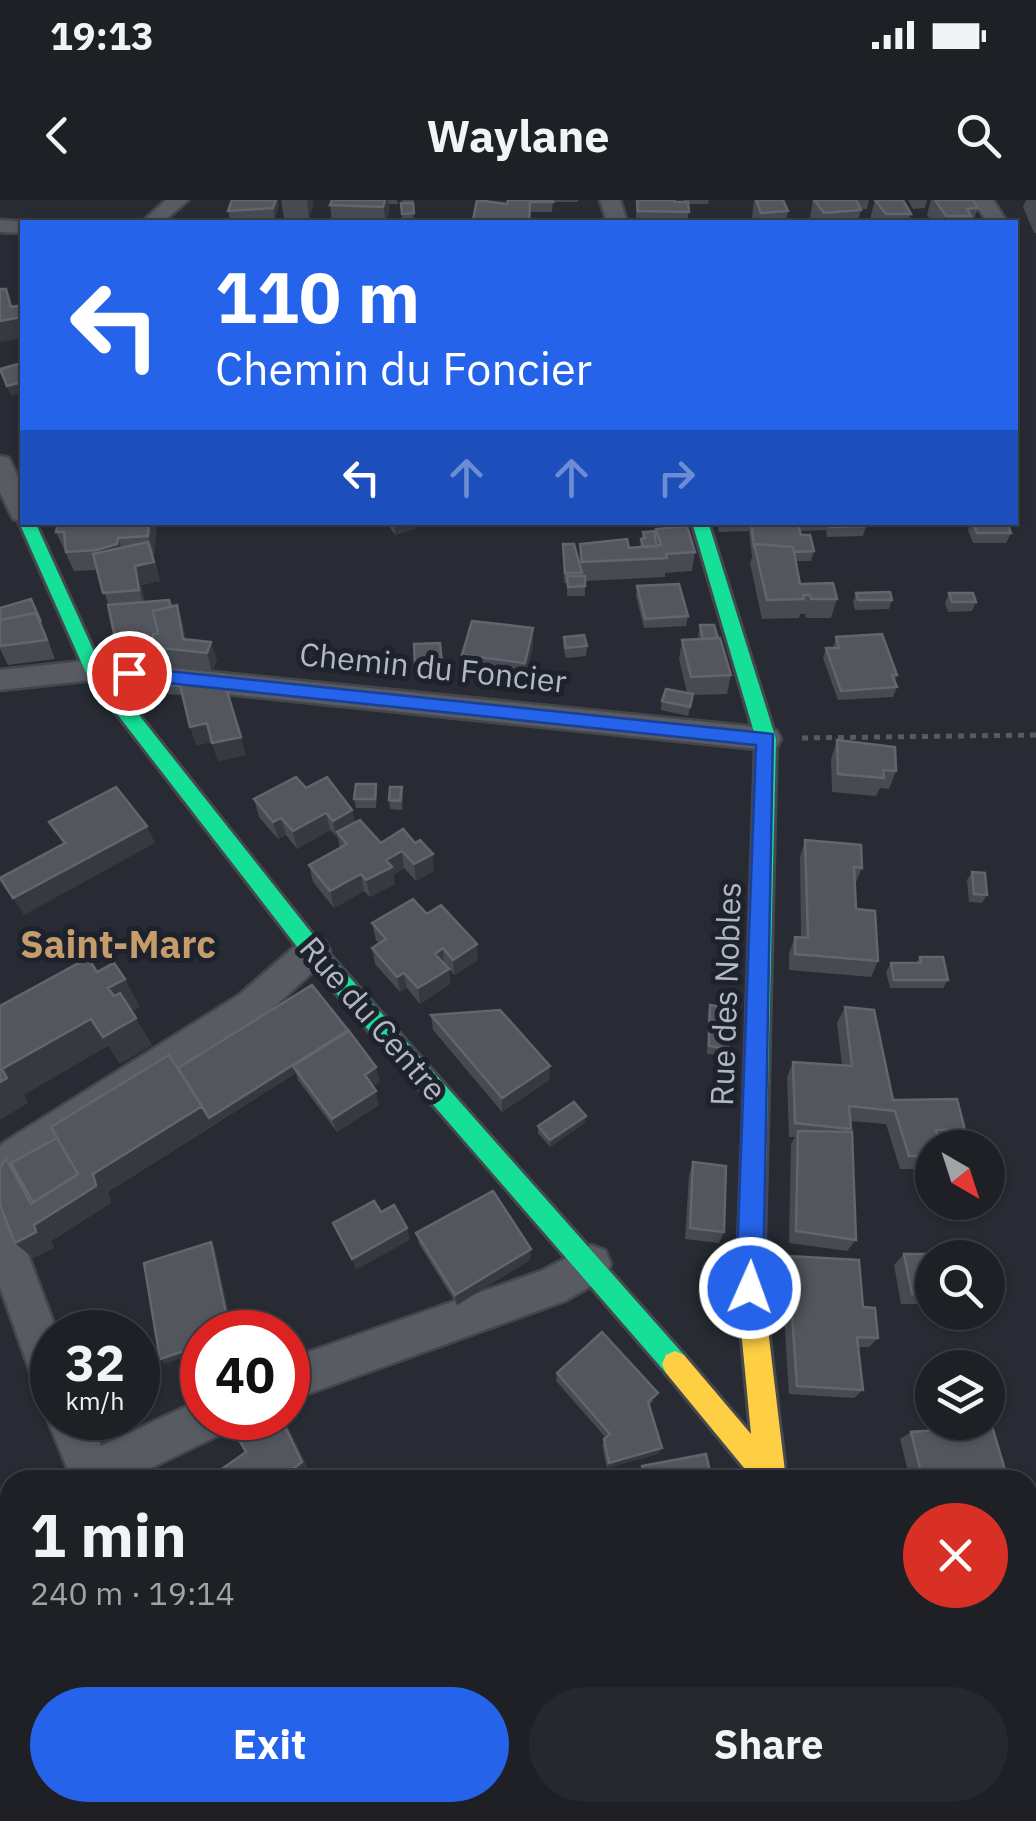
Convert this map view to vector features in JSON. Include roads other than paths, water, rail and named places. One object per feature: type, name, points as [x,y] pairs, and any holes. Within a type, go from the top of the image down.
[{"type":"street","points":[[154,220],[178,200]]},
{"type":"street","points":[[0,463],[20,508]]},
{"type":"street","name":"Rue du Centre","points":[[28,525],[93,670],[312,951],[590,1264],[763,1470]]},
{"type":"street","name":"Rue des Nobles","points":[[701,525],[766,739],[750,1288],[770,1470]]},
{"type":"street","name":"Chemin du Foncier","points":[[0,680],[93,670],[766,739]]},
{"type":"street","points":[[0,1171],[19,1153],[250,1006],[312,951]]},
{"type":"street","points":[[0,1230],[30,1314]]},
{"type":"street","points":[[310,1372],[551,1287],[590,1264]]},
{"type":"street","points":[[105,1470],[180,1432]]},
{"type":"street","points":[[77,1440],[88,1470]]},
{"type":"district","name":"Saint-Marc","points":[[118,945]]}]
